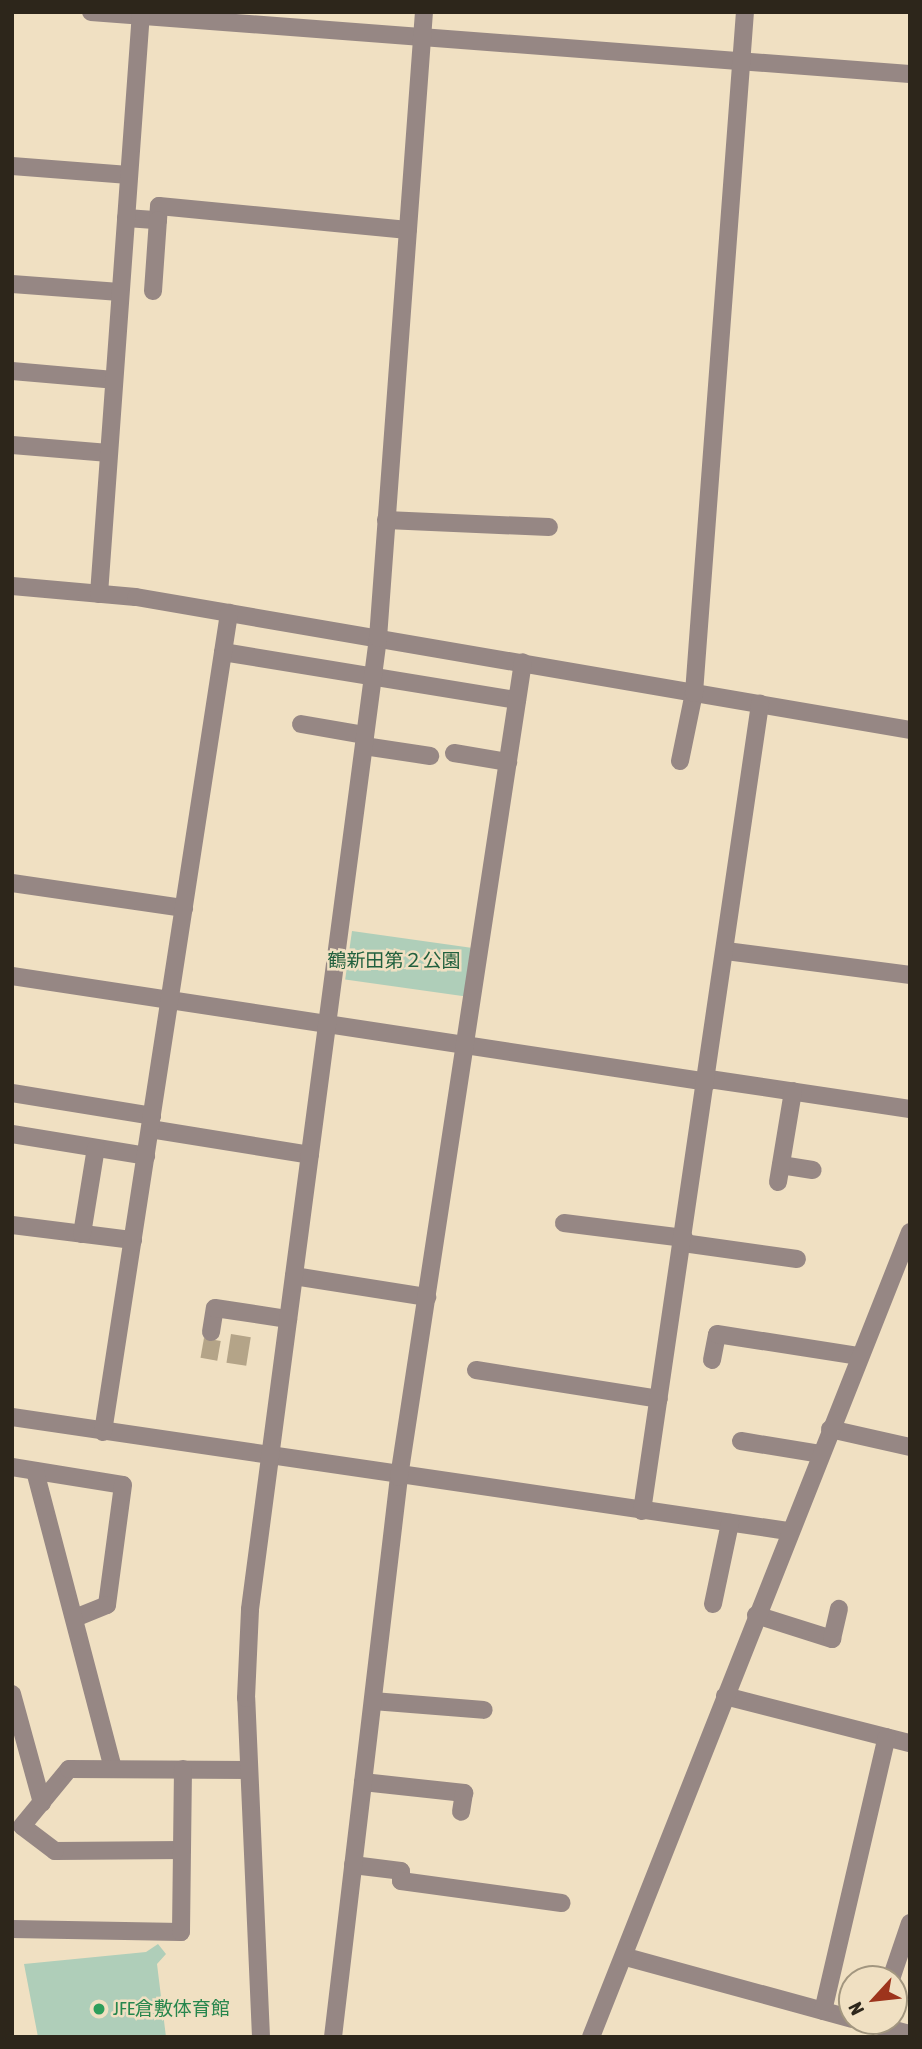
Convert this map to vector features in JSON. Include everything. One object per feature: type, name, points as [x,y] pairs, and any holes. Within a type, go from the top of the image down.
[{"type":"street","points":[[91,12],[910,74]]},
{"type":"street","points":[[261,2037],[249,1770],[250,1609],[378,638],[424,12]]},
{"type":"street","points":[[680,761],[694,693],[744,12]]},
{"type":"street","points":[[99,594],[141,14]]},
{"type":"street","points":[[12,166],[129,175]]},
{"type":"street","points":[[153,290],[159,206],[408,230]]},
{"type":"street","points":[[126,218],[158,220]]},
{"type":"street","points":[[12,284],[120,292]]},
{"type":"street","points":[[12,371],[114,380]]},
{"type":"street","points":[[12,445],[109,453]]},
{"type":"street","points":[[386,520],[549,527]]},
{"type":"street","points":[[12,586],[99,594],[229,613],[910,730]]},
{"type":"street","points":[[103,1432],[229,613]]},
{"type":"street","points":[[223,652],[373,674],[517,700]]},
{"type":"street","points":[[333,2037],[399,1477],[523,662]]},
{"type":"street","points":[[642,1511],[709,1080],[760,704]]},
{"type":"street","points":[[301,724],[430,756]]},
{"type":"street","points":[[454,753],[508,762]]},
{"type":"street","points":[[12,883],[184,908]]},
{"type":"street","points":[[726,951],[910,975]]},
{"type":"street","points":[[12,976],[327,1027],[466,1044],[910,1109]]},
{"type":"street","points":[[793,1091],[780,1173],[813,1170]]},
{"type":"street","points":[[12,1093],[310,1155]]},
{"type":"street","points":[[12,1134],[146,1156]]},
{"type":"street","points":[[82,1234],[96,1148]]},
{"type":"street","points":[[564,1223],[797,1259]]},
{"type":"street","points":[[12,1225],[133,1240]]},
{"type":"street","points":[[592,2037],[626,1957],[788,1531],[910,1232]]},
{"type":"street","points":[[294,1276],[427,1297]]},
{"type":"street","points":[[211,1332],[215,1308],[288,1319]]},
{"type":"street","points":[[712,1360],[717,1334],[859,1356]]},
{"type":"street","points":[[475,1370],[659,1399]]},
{"type":"street","points":[[12,1417],[270,1459],[788,1531]]},
{"type":"street","points":[[830,1429],[910,1447]]},
{"type":"street","points":[[741,1441],[820,1454]]},
{"type":"street","points":[[12,1467],[122,1485],[107,1605],[74,1618]]},
{"type":"street","points":[[35,1471],[113,1769]]},
{"type":"street","points":[[713,1604],[730,1523]]},
{"type":"street","points":[[756,1615],[832,1639],[839,1609]]},
{"type":"street","points":[[12,1695],[42,1803]]},
{"type":"street","points":[[725,1696],[910,1743]]},
{"type":"street","points":[[373,1701],[484,1710]]},
{"type":"street","points":[[823,2011],[887,1737]]},
{"type":"street","points":[[182,1850],[55,1851],[17,1828],[42,1803],[69,1769],[249,1770]]},
{"type":"street","points":[[12,1929],[181,1932],[183,1769]]},
{"type":"street","points":[[363,1782],[465,1785],[461,1812]]},
{"type":"street","points":[[354,1865],[401,1871],[401,1881],[562,1903]]},
{"type":"street","points":[[896,1965],[910,1923]]},
{"type":"street","points":[[626,1957],[838,2015]]},
{"type":"green space","name":"鶴新田第２公園","points":[[352,931],[471,948],[464,996],[345,980]]},
{"type":"green space","name":"JFE倉敷体育館","points":[[158,1944],[166,1954],[157,1964],[166,2037],[38,2037],[24,1964],[146,1952]]},
{"type":"building","points":[[231,1334],[251,1337],[246,1366],[226,1363]]},
{"type":"building","points":[[204,1338],[221,1341],[217,1361],[201,1358]]},
{"type":"place","name":"JFE倉敷体育館","points":[[99,2009]]}]
